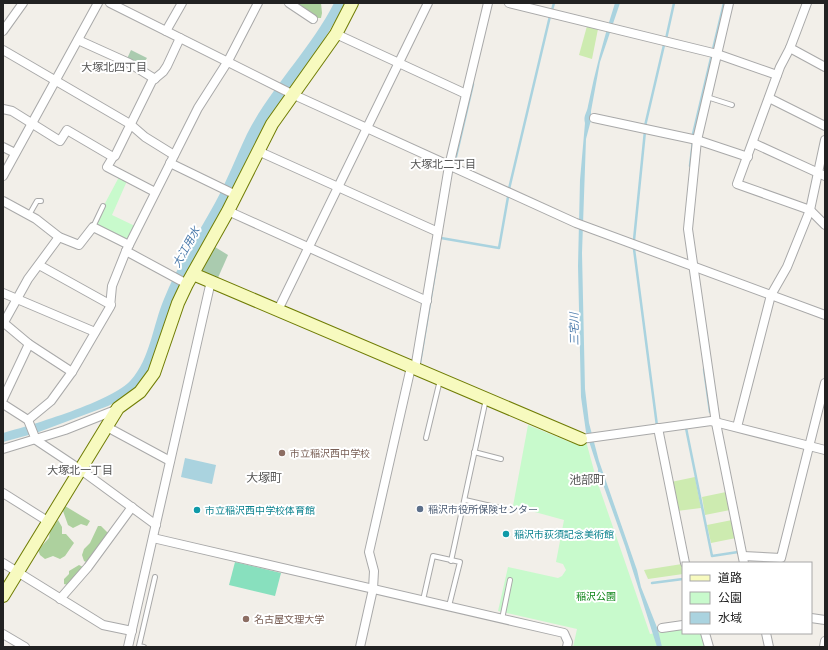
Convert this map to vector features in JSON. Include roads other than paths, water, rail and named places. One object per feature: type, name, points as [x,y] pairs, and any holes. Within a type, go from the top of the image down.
[{"type":"street","points":[[3,31],[23,3]]},
{"type":"street","points":[[3,176],[98,3]]},
{"type":"street","points":[[110,3],[290,93],[576,223],[825,315]]},
{"type":"street","points":[[166,31],[182,3]]},
{"type":"street","points":[[28,422],[51,401],[72,372],[110,305],[112,286],[127,248],[198,108],[228,61],[258,3]]},
{"type":"street","points":[[288,3],[313,19]]},
{"type":"street","points":[[3,449],[118,408],[140,392],[154,373],[185,284],[193,274],[228,211],[234,194],[272,124],[290,93],[336,34],[352,3]]},
{"type":"street","points":[[278,310],[428,3]]},
{"type":"street","points":[[360,647],[373,589],[374,571],[369,552],[413,368],[427,301],[449,166],[488,3]]},
{"type":"street","points":[[509,3],[717,54],[777,75]]},
{"type":"street","points":[[729,3],[697,140],[688,229],[716,423],[744,560],[781,558],[825,383]]},
{"type":"street","points":[[807,3],[790,48],[777,75],[738,184],[810,210],[825,225]]},
{"type":"street","points":[[336,34],[466,94]]},
{"type":"street","points":[[155,192],[107,167],[115,156],[152,81],[167,66],[180,38]]},
{"type":"street","points":[[78,40],[129,63],[155,79]]},
{"type":"street","points":[[790,48],[825,67]]},
{"type":"street","points":[[3,50],[130,124],[145,137],[174,155]]},
{"type":"street","points":[[769,98],[825,126]]},
{"type":"street","points":[[3,109],[12,110],[60,141],[67,130],[113,157]]},
{"type":"street","points":[[594,118],[697,140],[748,157]]},
{"type":"street","points":[[737,427],[771,295],[787,267],[810,210],[822,174],[825,140]]},
{"type":"street","points":[[753,143],[822,174]]},
{"type":"street","points":[[3,147],[15,153]]},
{"type":"street","points":[[258,151],[438,232]]},
{"type":"street","points":[[170,163],[234,194]]},
{"type":"street","points":[[3,201],[28,215],[60,237],[79,245],[93,227],[185,284]]},
{"type":"street","points":[[228,211],[427,301]]},
{"type":"street","points":[[60,237],[39,265],[3,323],[29,344],[72,372]]},
{"type":"street","points":[[39,265],[110,305]]},
{"type":"street","points":[[193,274],[440,380],[583,439],[595,436],[710,422],[737,427],[825,450]]},
{"type":"street","points":[[128,647],[211,281]]},
{"type":"street","points":[[3,293],[18,298],[95,332]]},
{"type":"street","points":[[3,400],[29,344]]},
{"type":"street","points":[[3,404],[28,422],[35,438],[156,524]]},
{"type":"street","points":[[3,596],[118,408]]},
{"type":"street","points":[[107,427],[170,461]]},
{"type":"street","points":[[658,428],[685,562]]},
{"type":"street","points":[[3,493],[49,522]]},
{"type":"street","points":[[60,599],[96,556],[132,507]]},
{"type":"street","points":[[153,538],[564,633],[568,642],[567,647]]},
{"type":"street","points":[[3,563],[103,625],[132,631]]},
{"type":"street","points":[[812,618],[825,620]]},
{"type":"street","points":[[662,628],[682,625]]},
{"type":"street","points":[[3,634],[25,647]]},
{"type":"street","points":[[705,634],[709,647]]},
{"type":"street","points":[[766,634],[769,647]]},
{"type":"street","points":[[824,647],[825,641]]},
{"type":"lane","points":[[707,97],[732,105]]},
{"type":"lane","points":[[28,215],[38,201],[41,201]]},
{"type":"lane","points":[[93,227],[103,206]]},
{"type":"lane","points":[[426,438],[440,380]]},
{"type":"lane","points":[[451,560],[486,399]]},
{"type":"lane","points":[[474,452],[501,458]]},
{"type":"lane","points":[[465,500],[504,509]]},
{"type":"lane","points":[[423,600],[433,556],[460,562],[449,607]]},
{"type":"lane","points":[[144,647],[139,646],[155,578]]},
{"type":"lane","points":[[502,619],[510,580]]},
{"type":"water","points":[[334,3],[346,3],[322,43],[261,131],[150,371],[137,387],[126,397],[108,406],[36,433],[3,442],[3,433],[90,404],[122,388],[131,380],[143,362],[160,309],[169,287],[181,262],[219,195],[247,134],[267,100],[314,37]]},
{"type":"water","points":[[615,3],[620,3],[600,62],[591,111],[591,120],[586,139],[582,253],[585,389],[589,423],[599,461],[637,570],[641,587],[658,630],[662,647],[657,647],[625,546],[604,487],[598,475],[598,469],[586,432],[581,397],[578,266],[580,180],[585,123],[584,118],[588,108],[600,54]]},
{"type":"water","points":[[185,458],[216,465],[212,484],[181,477]]},
{"type":"waterway","points":[[552,10],[554,3]]},
{"type":"waterway","points":[[666,39],[674,3]]},
{"type":"waterway","points":[[713,49],[724,3]]},
{"type":"waterway","points":[[509,189],[550,16]]},
{"type":"waterway","points":[[645,126],[664,45]]},
{"type":"waterway","points":[[693,134],[711,58]]},
{"type":"waterway","points":[[455,161],[473,84]]},
{"type":"waterway","points":[[634,240],[645,131]]},
{"type":"waterway","points":[[690,166],[693,141]]},
{"type":"waterway","points":[[441,238],[499,248],[508,197]]},
{"type":"waterway","points":[[420,363],[439,249]]},
{"type":"waterway","points":[[634,249],[657,426]]},
{"type":"waterway","points":[[704,369],[710,412]]},
{"type":"waterway","points":[[686,428],[712,556],[738,552]]},
{"type":"waterway","points":[[652,583],[682,579]]},
{"type":"place","name":"市立稲沢西中学校","points":[[282,453]]},
{"type":"place","name":"稲沢市役所保険センター","points":[[420,509]]},
{"type":"place","name":"市立稲沢西中学校体育館","points":[[197,510]]},
{"type":"place","name":"稲沢市荻須記念美術館","points":[[506,534]]},
{"type":"place","name":"名古屋文理大学","points":[[246,619]]},
{"type":"district","name":"大塚北四丁目","points":[[114,67]]},
{"type":"district","name":"大塚北二丁目","points":[[443,164]]},
{"type":"district","name":"大塚北一丁目","points":[[80,470]]},
{"type":"district","name":"大塚町","points":[[264,478]]},
{"type":"district","name":"池部町","points":[[587,480]]},
{"type":"water label","name":"大江用水","points":[[186,247]]},
{"type":"water label","name":"三宅川","points":[[574,329]]},
{"type":"park label","name":"稲沢公園","points":[[596,596]]}]
